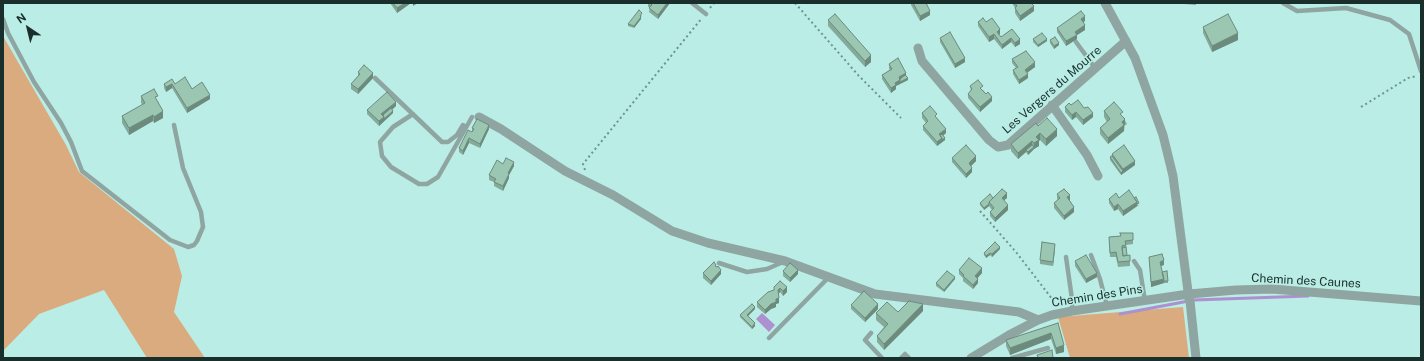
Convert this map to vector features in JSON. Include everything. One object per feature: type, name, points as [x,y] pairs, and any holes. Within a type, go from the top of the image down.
[{"type":"street","points":[[1106,3],[1135,58],[1163,135],[1173,176],[1196,358]]},
{"type":"street","name":"Les Vergers du Mourre","points":[[918,48],[922,61],[989,140],[998,147],[1008,145],[1126,41]]},
{"type":"street","points":[[1052,105],[1086,155],[1098,176]]},
{"type":"street","points":[[476,117],[501,129],[566,171],[613,195],[672,231],[708,243],[785,261],[875,294],[1019,312],[1038,320]]},
{"type":"street","name":"Chemin des Caunes","points":[[1189,298],[1236,290],[1272,289],[1421,301]]},
{"type":"street","name":"Chemin des Pins","points":[[971,358],[1009,335],[1038,320],[1062,313],[1145,300],[1189,298]]},
{"type":"lane","points":[[692,3],[706,14]]},
{"type":"lane","points":[[1283,3],[1297,11],[1346,8],[1390,20],[1409,34],[1421,71]]},
{"type":"lane","points":[[3,19],[8,33],[34,82],[61,123],[71,142],[82,171],[170,240],[188,247],[194,245],[197,241],[203,227],[200,212],[183,168],[174,125]]},
{"type":"lane","points":[[1076,42],[1095,68]]},
{"type":"lane","points":[[375,78],[442,142],[448,142],[457,135],[466,121],[476,117]]},
{"type":"lane","points":[[413,114],[393,127],[380,142],[382,156],[391,166],[419,184],[427,184],[438,177],[476,117]]},
{"type":"lane","points":[[1091,255],[1100,279],[1107,306]]},
{"type":"lane","points":[[1066,257],[1072,299],[1072,311]]},
{"type":"lane","points":[[718,263],[747,272],[767,269],[785,261]]},
{"type":"lane","points":[[1134,261],[1140,270],[1145,300]]},
{"type":"lane","points":[[769,338],[828,277]]},
{"type":"lane","points":[[871,333],[865,340],[882,358]]},
{"type":"lane","points":[[1012,358],[1048,348]]},
{"type":"lane","points":[[901,358],[905,354],[909,358]]},
{"type":"path","points":[[589,173],[584,170],[583,164],[714,3]]},
{"type":"path","points":[[795,3],[858,75],[901,118]]},
{"type":"path","points":[[1361,107],[1408,78],[1421,76]]},
{"type":"path","points":[[980,211],[1016,252],[1052,297],[1062,313]]},
{"type":"shaded area","points":[[3,36],[66,145],[79,172],[174,249],[182,276],[174,312],[205,358],[147,358],[104,290],[39,314],[3,351]]},
{"type":"shaded area","points":[[1183,307],[1189,358],[1070,358],[1058,317]]},
{"type":"shaded area","points":[[762,313],[775,325],[769,332],[756,319]]},
{"type":"building","points":[[393,3],[405,3],[397,8]]},
{"type":"building","points":[[650,3],[667,3],[658,15],[649,8],[652,5]]},
{"type":"building","points":[[913,3],[926,3],[930,11],[920,16]]},
{"type":"building","points":[[1015,3],[1031,3],[1034,6],[1020,16],[1015,8],[1017,6]]},
{"type":"building","points":[[639,10],[642,13],[640,16],[641,17],[634,26],[628,24]]},
{"type":"building","points":[[1081,11],[1085,16],[1081,19],[1085,25],[1075,32],[1077,35],[1066,41],[1057,28]]},
{"type":"building","points":[[835,14],[871,55],[865,61],[828,20]]},
{"type":"building","points":[[1228,14],[1238,33],[1212,46],[1203,27]]},
{"type":"building","points":[[983,18],[986,22],[992,18],[1000,29],[997,32],[1001,37],[1012,29],[1020,39],[1015,43],[1011,38],[1002,45],[994,34],[989,37],[978,22]]},
{"type":"building","points":[[950,32],[965,58],[955,64],[940,38]]},
{"type":"building","points":[[1042,33],[1047,39],[1038,45],[1033,39]]},
{"type":"building","points":[[1055,37],[1059,43],[1054,46],[1050,40]]},
{"type":"building","points":[[1026,51],[1035,62],[1025,70],[1028,74],[1019,80],[1013,70],[1018,67],[1012,59]]},
{"type":"building","points":[[898,58],[906,73],[899,77],[900,80],[891,88],[882,75],[892,69],[889,64]]},
{"type":"building","points":[[364,65],[373,73],[358,89],[351,84],[360,74],[358,72]]},
{"type":"building","points":[[905,75],[908,78],[900,82],[900,79]]},
{"type":"building","points":[[185,77],[192,89],[202,82],[210,95],[187,108],[172,84],[166,87],[164,84],[172,79],[175,84]]},
{"type":"building","points":[[978,80],[983,86],[980,88],[986,94],[988,92],[992,97],[980,107],[968,94],[972,89],[970,86]]},
{"type":"building","points":[[154,89],[158,96],[155,97],[163,111],[154,117],[153,115],[129,128],[122,116],[145,103],[141,96]]},
{"type":"building","points":[[387,92],[396,102],[381,114],[384,117],[379,121],[367,110]]},
{"type":"building","points":[[1078,100],[1084,108],[1088,107],[1093,113],[1083,120],[1076,112],[1072,115],[1065,107],[1069,103],[1071,105]]},
{"type":"building","points":[[1114,102],[1123,112],[1120,114],[1125,119],[1122,122],[1124,125],[1108,138],[1100,128],[1110,119],[1104,111]]},
{"type":"building","points":[[930,106],[937,114],[935,116],[946,129],[939,134],[942,138],[937,142],[923,126],[928,121],[922,113]]},
{"type":"building","points":[[391,108],[393,111],[384,119],[383,115]]},
{"type":"building","points":[[1047,118],[1057,129],[1046,139],[1040,133],[1036,137],[1039,140],[1034,143],[1032,141],[1018,153],[1011,144],[1036,123],[1038,126]]},
{"type":"building","points":[[477,119],[489,125],[480,144],[469,138],[463,151],[459,148],[468,130],[472,132],[474,129],[472,128]]},
{"type":"building","points":[[942,134],[945,138],[942,140],[940,136]]},
{"type":"building","points":[[966,145],[976,156],[969,163],[972,168],[966,174],[952,158]]},
{"type":"building","points":[[1032,145],[1034,147],[1028,152],[1026,150]]},
{"type":"building","points":[[1124,145],[1135,161],[1123,169],[1112,154]]},
{"type":"building","points":[[1112,156],[1123,171],[1121,173],[1110,157]]},
{"type":"building","points":[[506,158],[514,162],[503,186],[494,182],[496,179],[489,175],[497,160],[503,164]]},
{"type":"building","points":[[1002,189],[1007,193],[1002,198],[1008,205],[995,218],[990,212],[994,208],[989,202]]},
{"type":"building","points":[[1064,189],[1070,195],[1067,197],[1074,207],[1064,216],[1054,203],[1060,198],[1057,194]]},
{"type":"building","points":[[1129,190],[1137,202],[1123,211],[1118,204],[1114,207],[1109,199],[1116,193],[1119,198]]},
{"type":"building","points":[[990,194],[993,198],[984,208],[980,203]]},
{"type":"building","points":[[1136,197],[1139,203],[1137,204],[1134,198]]},
{"type":"building","points":[[1120,233],[1133,233],[1133,240],[1125,241],[1126,245],[1122,246],[1123,256],[1130,255],[1130,261],[1118,262],[1116,252],[1110,253],[1109,237],[1121,236]]},
{"type":"building","points":[[995,242],[1000,247],[992,254],[990,253],[986,256],[984,253]]},
{"type":"building","points":[[1042,242],[1055,244],[1053,262],[1040,260]]},
{"type":"building","points":[[1126,247],[1127,255],[1123,256],[1122,248]]},
{"type":"building","points":[[1162,254],[1164,260],[1160,262],[1164,279],[1151,282],[1149,257]]},
{"type":"building","points":[[1086,255],[1097,273],[1086,279],[1075,261]]},
{"type":"building","points":[[969,258],[982,268],[975,276],[978,279],[973,285],[959,270]]},
{"type":"building","points":[[714,262],[716,265],[715,266],[718,266],[721,270],[711,281],[703,273]]},
{"type":"building","points":[[790,263],[798,270],[790,278],[783,271]]},
{"type":"building","points":[[947,271],[955,277],[944,290],[936,283]]},
{"type":"building","points":[[1167,271],[1168,281],[1164,281],[1162,272]]},
{"type":"building","points":[[780,281],[787,287],[783,291],[780,288],[778,290],[779,298],[765,310],[757,302],[768,292],[774,290],[774,287]]},
{"type":"building","points":[[864,291],[878,304],[865,318],[851,305]]},
{"type":"building","points":[[909,301],[923,304],[884,344],[877,336],[888,324],[876,313],[887,302],[898,312]]},
{"type":"building","points":[[752,304],[755,307],[747,315],[755,323],[752,327],[740,315]]},
{"type":"building","points":[[1058,323],[1064,345],[1056,348],[1051,333],[1010,348],[1006,340]]},
{"type":"building","points":[[1052,350],[1053,358],[1038,358],[1037,355]]},
{"type":"waterway","points":[[1120,314],[1194,300],[1308,296]]}]
